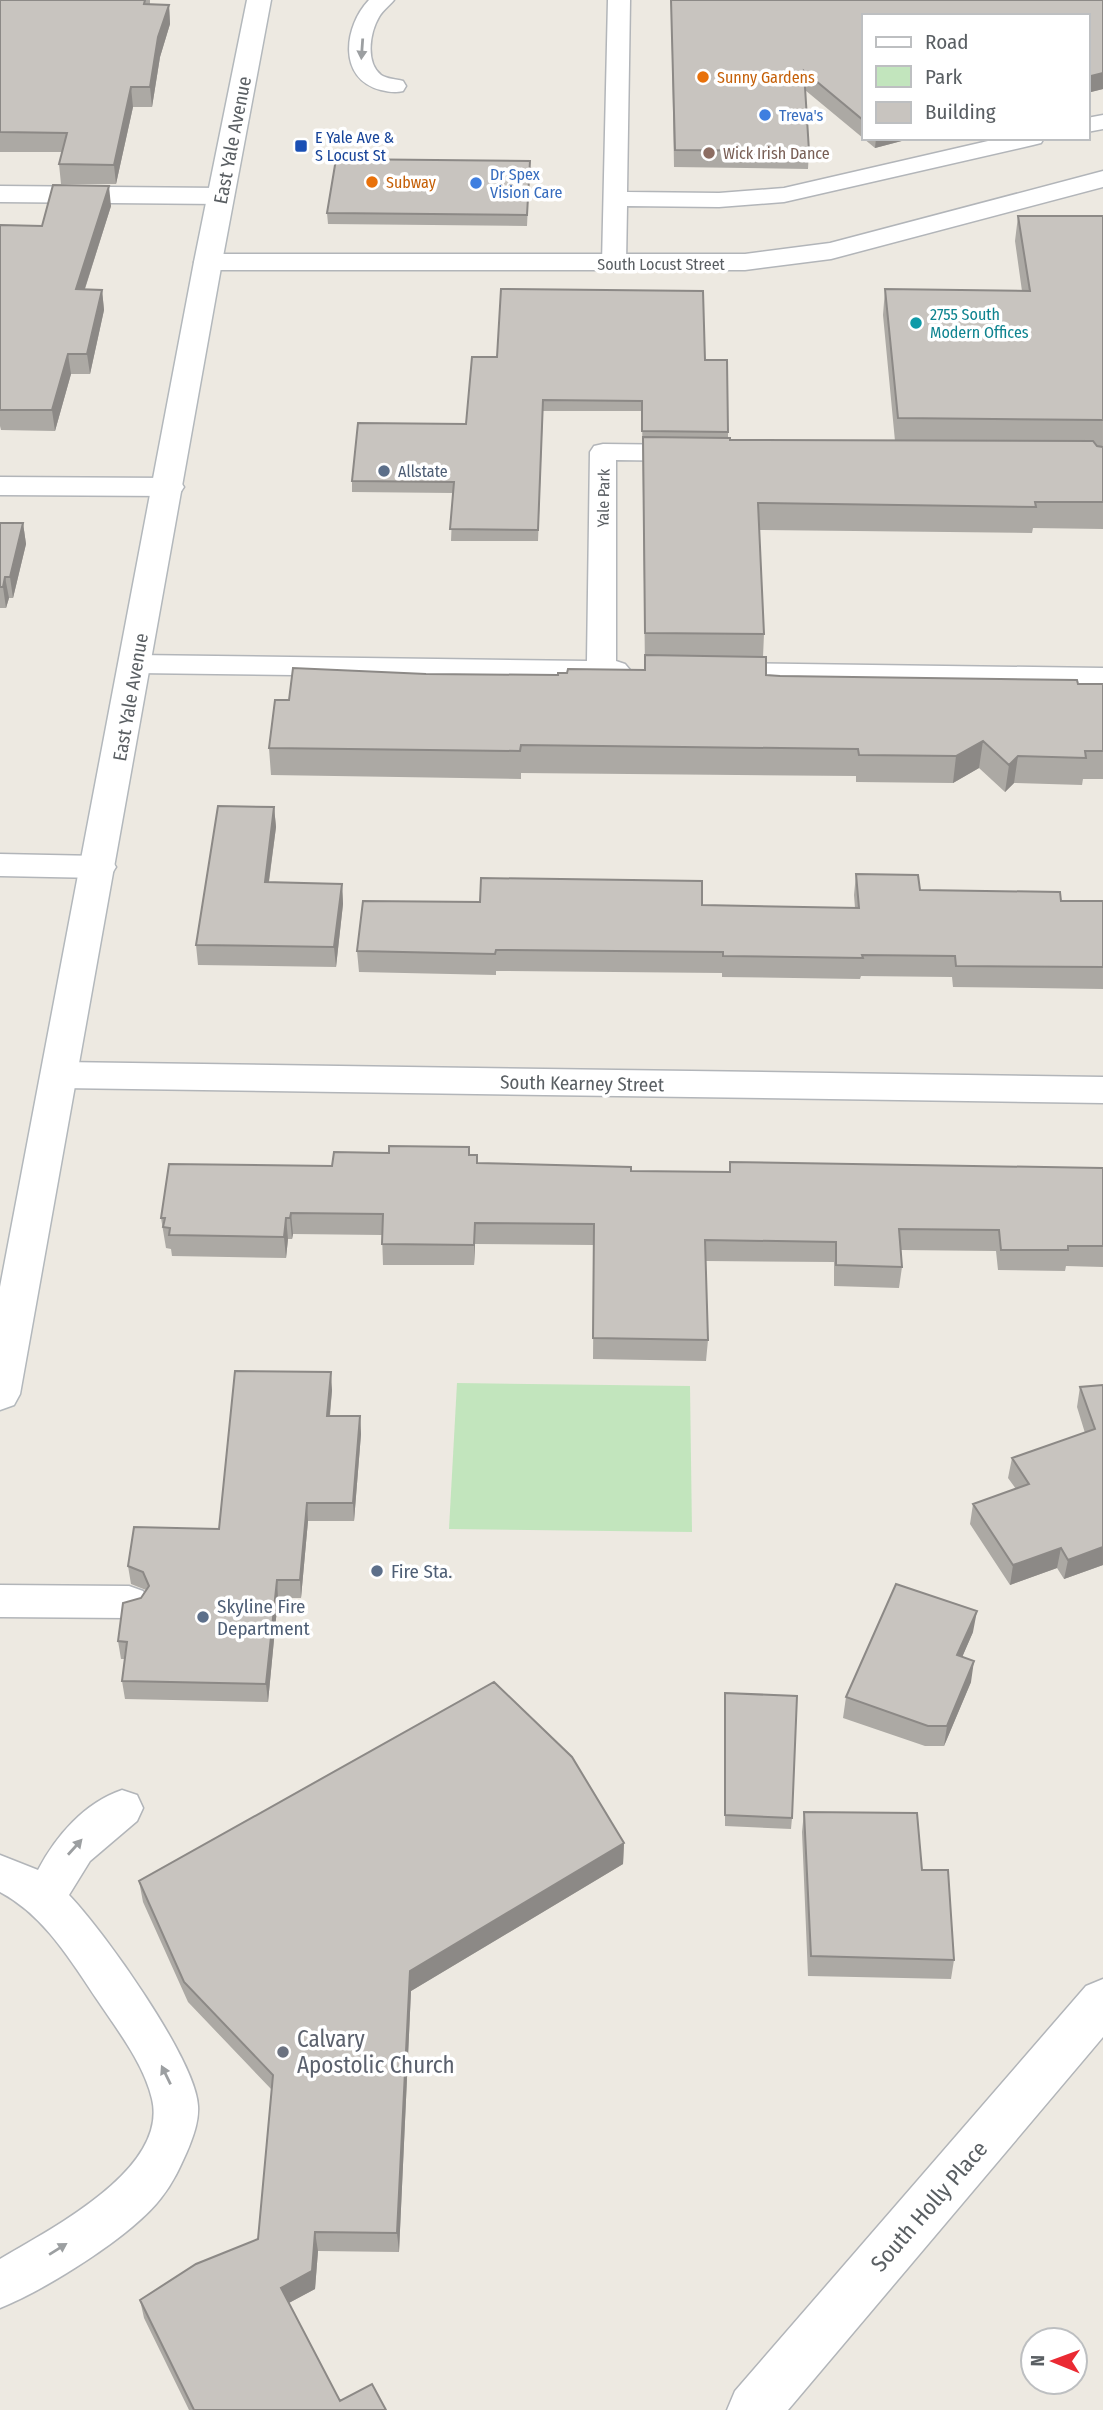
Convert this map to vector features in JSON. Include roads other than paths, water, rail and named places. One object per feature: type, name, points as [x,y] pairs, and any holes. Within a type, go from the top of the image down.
[{"type":"street","name":"East Yale Avenue","points":[[0,1394],[61,1075],[208,262],[259,0]]},
{"type":"street","name":"South Locust Street","points":[[208,262],[734,263],[821,253],[1103,179]]},
{"type":"street","points":[[0,194],[221,196]]},
{"type":"street","points":[[0,486],[169,487]]},
{"type":"street","points":[[0,865],[99,867]]},
{"type":"street","name":"South Kearney Street","points":[[61,1075],[1103,1090]]},
{"type":"street","name":"South Holly Place","points":[[754,2410],[1103,2001]]},
{"type":"lane","points":[[383,0],[366,16],[360,57],[364,69],[373,80],[395,86]]},
{"type":"lane","points":[[614,264],[620,0]]},
{"type":"lane","points":[[615,200],[732,199],[784,195],[1024,140]]},
{"type":"lane","name":"Yale Park","points":[[601,670],[603,452],[714,453]]},
{"type":"lane","points":[[136,664],[643,671]]},
{"type":"lane","points":[[699,671],[1103,677]]},
{"type":"lane","points":[[0,1601],[129,1602]]},
{"type":"lane","points":[[45,1901],[60,1867],[75,1845],[122,1808]]},
{"type":"lane","points":[[0,1873],[19,1881],[45,1901],[76,1936],[125,2004],[168,2077],[176,2099],[166,2153],[151,2178],[134,2196],[98,2224],[0,2285]]},
{"type":"place","name":"Sunny Gardens","points":[[703,77]]},
{"type":"place","name":"Treva's","points":[[765,115]]},
{"type":"place","name":"E Yale Ave & S Locust St","points":[[301,146]]},
{"type":"place","name":"Wick Irish Dance","points":[[709,153]]},
{"type":"place","name":"Subway","points":[[372,182]]},
{"type":"place","name":"Dr Spex Vision Care","points":[[476,183]]},
{"type":"place","name":"2755 South Modern Offices","points":[[916,323]]},
{"type":"place","name":"Allstate","points":[[384,471]]},
{"type":"place","name":"Fire Sta.","points":[[377,1571]]},
{"type":"place","name":"Skyline Fire Department","points":[[203,1617]]},
{"type":"place","name":"Calvary Apostolic Church","points":[[283,2052]]}]
